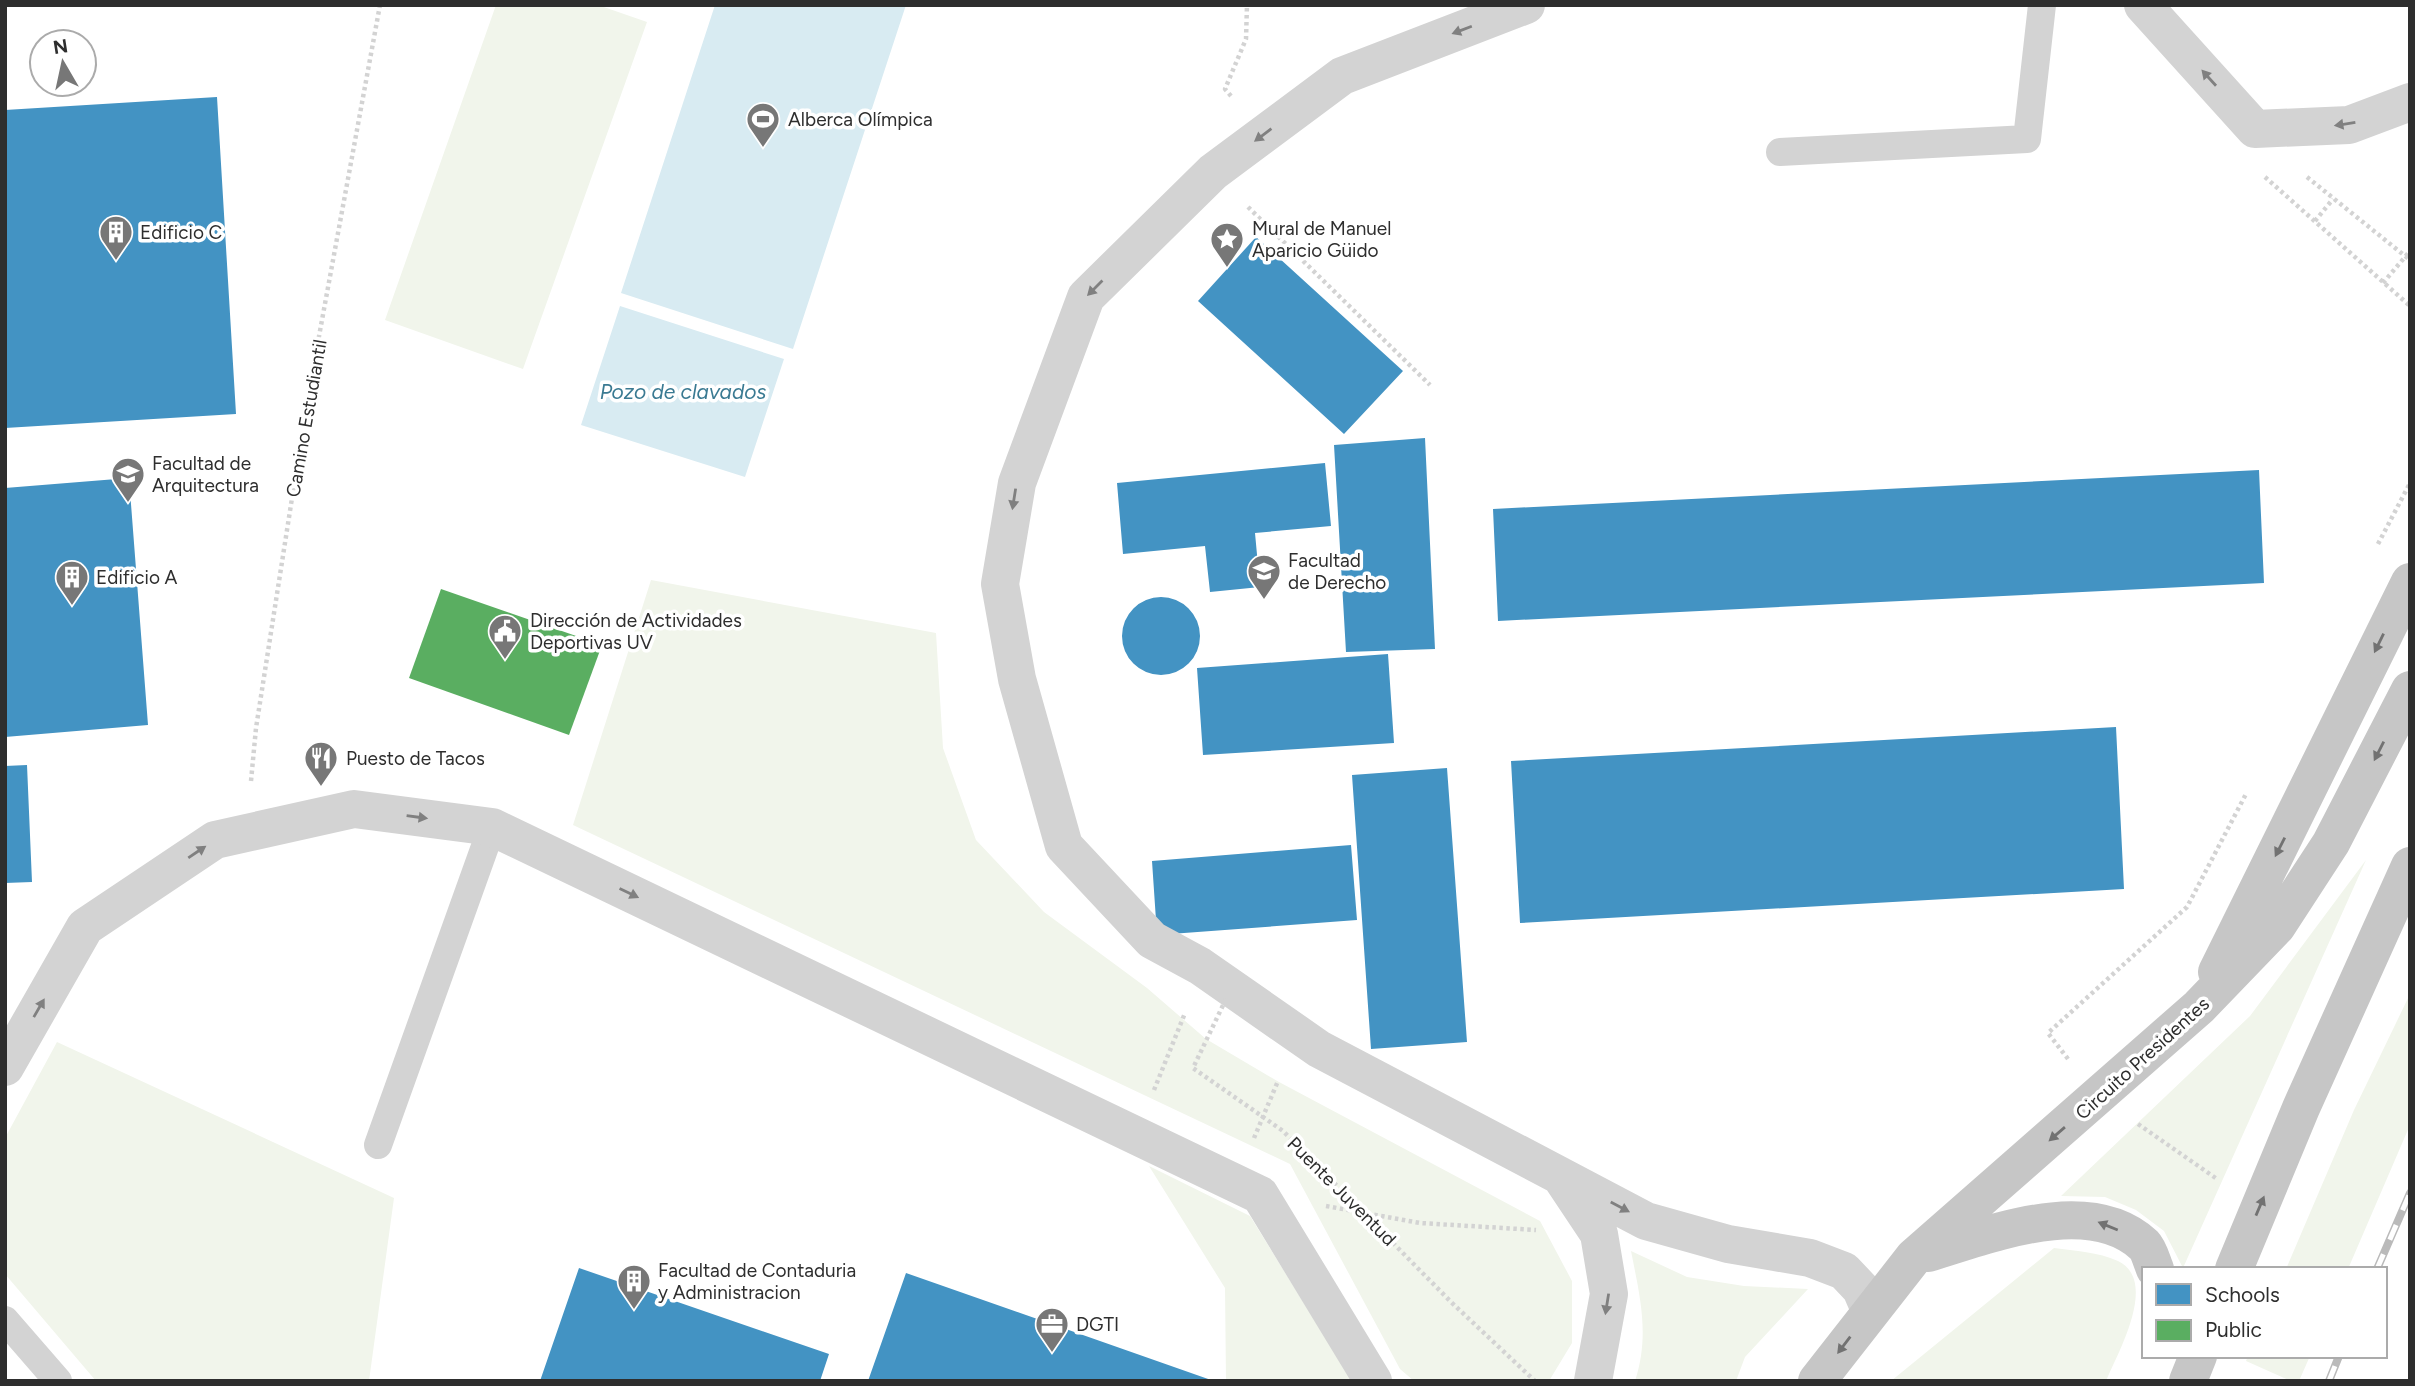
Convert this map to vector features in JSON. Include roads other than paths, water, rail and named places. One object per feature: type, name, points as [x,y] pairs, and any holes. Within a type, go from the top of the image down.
[{"type":"main road","points":[[2199,1007],[2410,582]]},
{"type":"main road","name":"Circuito Presidentes","points":[[1817,1381],[1914,1257],[2100,1097],[2199,1007],[2277,926],[2331,843],[2410,690]]},
{"type":"main road","points":[[2235,1267],[2301,1108],[2410,866]]},
{"type":"main road","points":[[2301,1108],[2410,918]]},
{"type":"main road","points":[[1914,1257],[2040,1221],[2103,1222],[2145,1245],[2154,1267]]},
{"type":"main road","points":[[2180,1358],[2186,1381]]},
{"type":"main road","points":[[2186,1381],[2197,1358]]},
{"type":"street","points":[[1526,5],[1342,76],[1213,172],[1086,297],[1017,483],[1000,584],[1017,679],[1063,846],[1152,940],[1200,966],[1320,1049],[1646,1221],[1728,1244],[1810,1258],[1844,1271],[1861,1289],[1870,1310]]},
{"type":"street","points":[[2143,5],[2255,128],[2348,125],[2410,102]]},
{"type":"street","points":[[5,1067],[85,927],[215,840],[354,808],[492,827],[1247,1189],[1373,1381]]},
{"type":"street","points":[[1560,1175],[1599,1234],[1609,1294],[1593,1381]]},
{"type":"lane","points":[[1780,152],[2027,139],[2042,5]]},
{"type":"lane","points":[[378,1145],[492,827]]},
{"type":"lane","points":[[5,1320],[58,1381]]},
{"type":"water","name":"Alberca Olímpica","points":[[715,5],[906,5],[793,349],[621,293]]},
{"type":"water","name":"Pozo de clavados","points":[[620,306],[784,359],[745,477],[581,425]]},
{"type":"railway","points":[[2378,1267],[2410,1193]]},
{"type":"railway","points":[[2329,1381],[2338,1358]]},
{"type":"place","name":"Alberca Olímpica","points":[[763,149]]},
{"type":"place","name":"Edificio C","points":[[116,262]]},
{"type":"place","name":"Mural de Manuel Aparicio Güido","points":[[1227,269]]},
{"type":"place","name":"Facultad de Arquitectura","points":[[128,504]]},
{"type":"place","name":"Facultad de Derecho","points":[[1264,601]]},
{"type":"place","name":"Edificio A","points":[[72,607]]},
{"type":"place","name":"Dirección de Actividades Deportivas UV","points":[[505,661]]},
{"type":"place","name":"Puesto de Tacos","points":[[321,788]]},
{"type":"place","name":"Facultad de Contaduria y Administracion","points":[[634,1311]]},
{"type":"place","name":"DGTI","points":[[1052,1354]]}]
